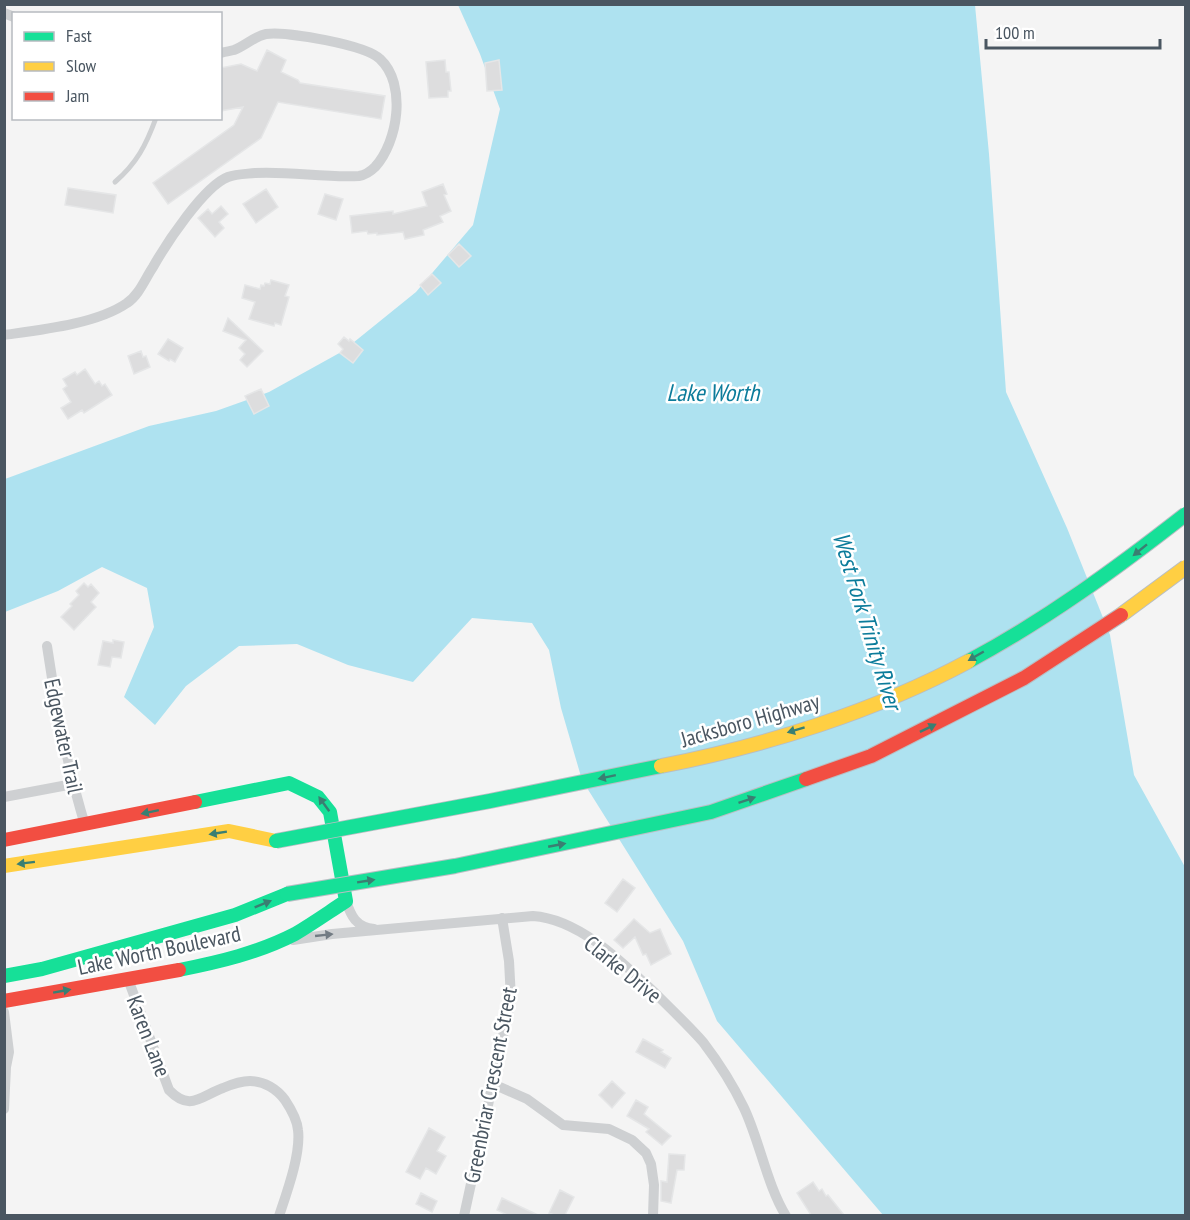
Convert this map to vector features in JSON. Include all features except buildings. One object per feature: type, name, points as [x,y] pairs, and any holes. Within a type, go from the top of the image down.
[{"type":"main road","name":"Jacksboro Highway","points":[[4,866],[229,831],[276,841],[528,795],[719,753],[824,722],[913,687],[967,662],[1053,610],[1130,558],[1185,514]]},
{"type":"main road","points":[[4,976],[42,969],[235,915],[287,894],[455,866],[711,812],[871,756],[1024,678],[1123,614],[1185,567]]},
{"type":"main road","points":[[4,840],[290,783],[320,796],[327,804],[346,901]]},
{"type":"main road","name":"Lake Worth Boulevard","points":[[4,1001],[210,965],[268,946],[310,924],[346,901]]},
{"type":"street","points":[[4,335],[61,326],[104,315],[127,304],[135,296],[168,242],[210,189],[226,177],[273,172],[360,176],[374,169],[384,155],[397,120],[397,104],[388,68],[375,54],[320,38],[288,34],[265,34],[234,50],[222,53]]},
{"type":"street","name":"Edgewater Trail","points":[[47,646],[59,721],[85,825]]},
{"type":"street","points":[[4,797],[73,784]]},
{"type":"street","points":[[346,901],[357,924],[380,929]]},
{"type":"street","name":"Clarke Drive","points":[[268,946],[315,935],[502,918],[543,917],[564,924],[595,942],[623,963],[690,1028],[732,1084],[755,1131],[786,1215]]},
{"type":"street","name":"Greenbriar Crescent Street","points":[[464,1215],[511,999],[509,961],[502,918]]},
{"type":"street","name":"Karen Lane","points":[[128,979],[169,1090],[176,1096],[190,1101],[199,1100],[222,1088],[251,1081],[279,1091],[288,1105],[298,1128],[298,1140],[290,1183],[279,1215]]},
{"type":"street","points":[[4,1012],[9,1052],[4,1109]]},
{"type":"street","points":[[493,1084],[527,1099],[563,1125],[609,1129],[632,1140],[646,1153],[651,1164],[654,1185],[652,1215]]},
{"type":"lane","points":[[115,182],[131,168],[140,155],[155,120]]},
{"type":"water","name":"Lake Worth","points":[[458,5],[975,5],[989,154],[1006,392],[1067,528],[1110,635],[1134,775],[1185,867],[1185,1215],[883,1215],[717,1021],[683,941],[582,780],[561,708],[549,650],[532,623],[472,618],[413,682],[348,665],[297,644],[239,646],[186,686],[155,725],[124,697],[154,627],[147,588],[102,567],[58,591],[5,612],[5,479],[149,426],[216,411],[269,392],[343,351],[416,292],[473,225],[500,109],[480,54]]},
{"type":"traffic: fast","points":[[969,661],[1026,628],[1081,592],[1186,514]]},
{"type":"traffic: fast","points":[[276,841],[661,766]]},
{"type":"traffic: fast","points":[[287,894],[455,866],[711,812],[806,779]]},
{"type":"traffic: fast","points":[[179,970],[267,947],[295,934],[346,901],[330,812],[318,797],[289,783],[195,802]]},
{"type":"traffic: fast","points":[[4,976],[42,969],[235,915],[287,894]]},
{"type":"traffic: slow","points":[[1121,615],[1186,567]]},
{"type":"traffic: slow","points":[[661,766],[740,748],[819,725],[896,696],[969,661]]},
{"type":"traffic: slow","points":[[4,866],[229,831],[276,841]]},
{"type":"traffic: jam","points":[[806,779],[871,756],[1024,678],[1121,615]]},
{"type":"traffic: jam","points":[[4,840],[195,802]]},
{"type":"traffic: jam","points":[[4,1001],[179,970]]},
{"type":"water label","name":"West Fork Trinity River","points":[[867,621]]}]
